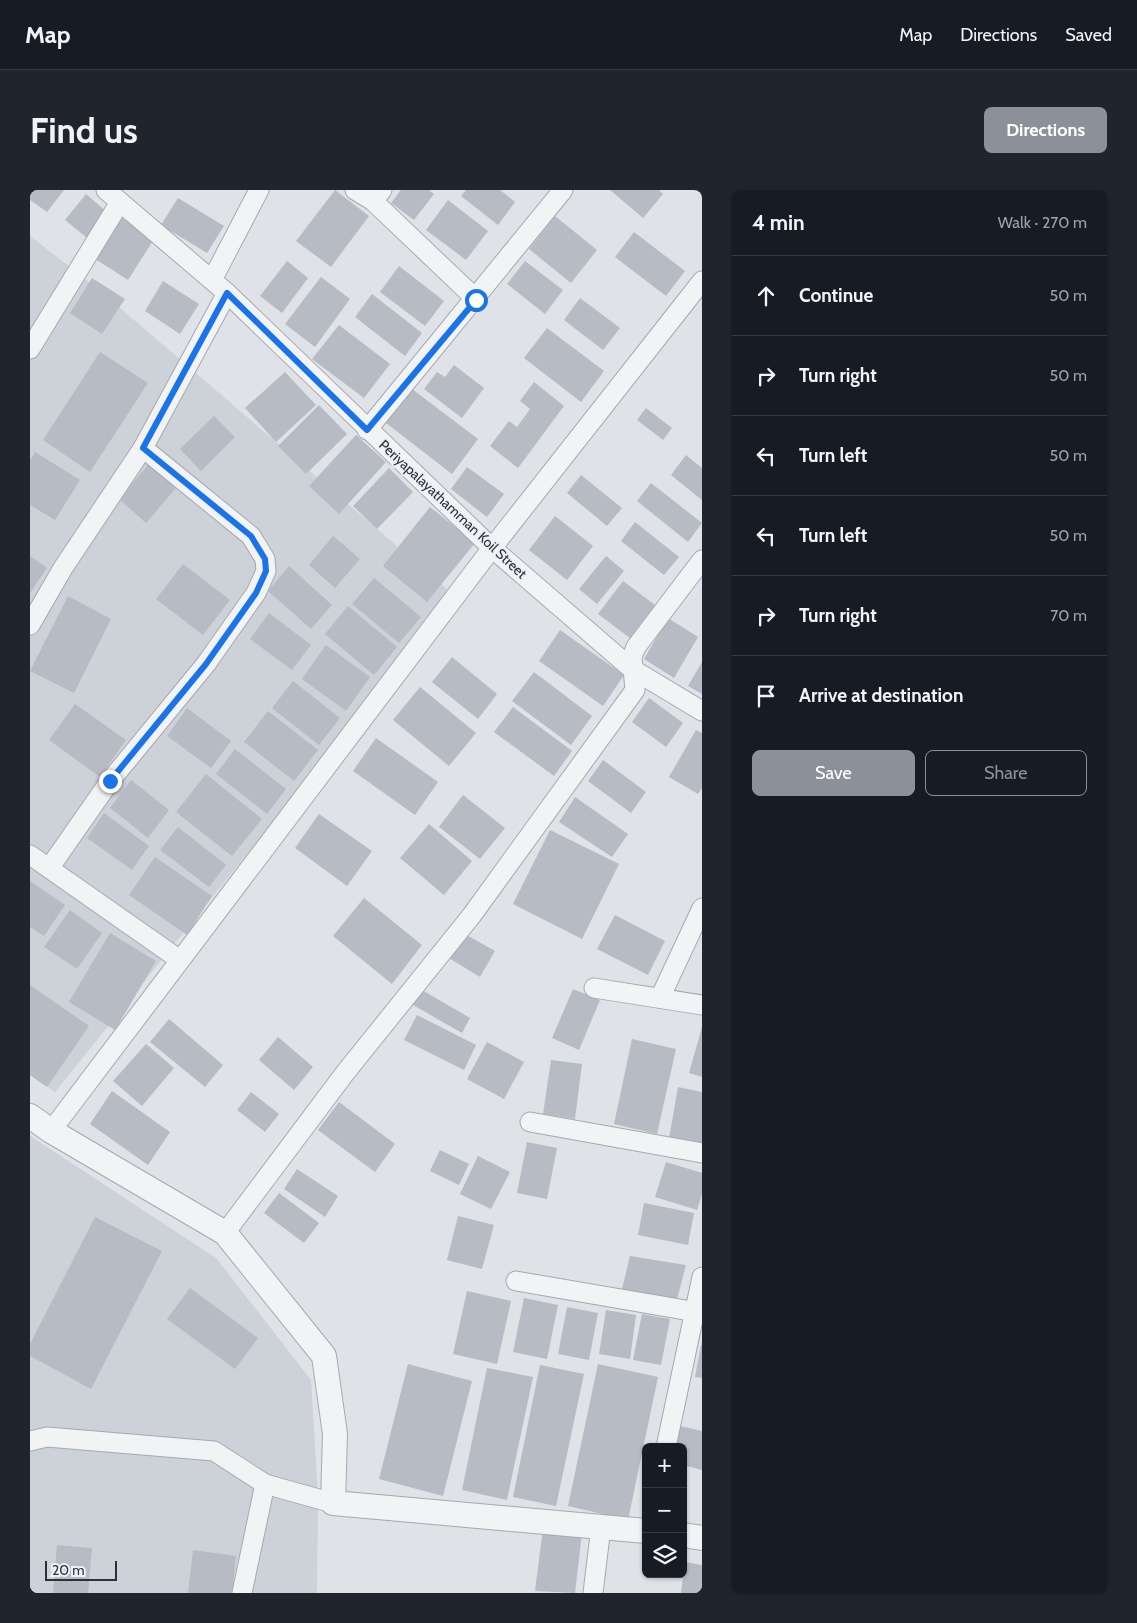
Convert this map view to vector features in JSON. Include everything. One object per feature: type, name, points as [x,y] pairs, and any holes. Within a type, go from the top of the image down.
[{"type":"street","points":[[212,280],[260,190]]},
{"type":"street","points":[[355,190],[378,195],[476,300]]},
{"type":"street","points":[[367,430],[476,300],[563,190]]},
{"type":"street","points":[[30,349],[113,196]]},
{"type":"street","name":"Periyapalayathamman Koil Street","points":[[113,196],[227,293],[367,430],[492,548],[632,669],[702,711]]},
{"type":"street","points":[[51,1131],[492,548],[702,281]]},
{"type":"street","points":[[30,625],[63,568],[143,448],[227,293]]},
{"type":"street","points":[[50,868],[110,781],[206,664],[256,593],[266,571],[265,559],[251,536],[143,448]]},
{"type":"street","points":[[225,1233],[345,1073],[472,915],[624,706],[635,690],[632,657],[636,647],[702,560]]},
{"type":"street","points":[[30,854],[180,960]]},
{"type":"street","points":[[660,998],[702,908]]},
{"type":"street","points":[[594,988],[702,1005]]},
{"type":"street","points":[[30,1116],[51,1131],[225,1233],[324,1356],[335,1434],[333,1503]]},
{"type":"street","points":[[530,1122],[702,1153]]},
{"type":"street","points":[[667,1443],[698,1312],[702,1277]]},
{"type":"street","points":[[516,1281],[698,1312]]},
{"type":"street","points":[[30,1441],[47,1437],[214,1451],[265,1484],[333,1503],[642,1531]]},
{"type":"street","points":[[242,1593],[265,1484]]},
{"type":"street","points":[[593,1593],[601,1527]]},
{"type":"street","points":[[687,1536],[702,1538]]},
{"type":"shaded area","points":[[30,236],[98,289],[455,596],[55,1092],[30,1075]]},
{"type":"shaded area","points":[[30,1136],[216,1258],[311,1380],[318,1495],[317,1593],[30,1593]]},
{"type":"building","points":[[30,190],[64,190],[47,212],[30,200]]},
{"type":"building","points":[[335,190],[369,216],[331,267],[296,241]]},
{"type":"building","points":[[401,190],[429,190],[434,194],[414,220],[391,203]]},
{"type":"building","points":[[466,190],[500,190],[515,202],[498,225],[461,196]]},
{"type":"building","points":[[610,190],[659,190],[663,194],[643,218]]},
{"type":"building","points":[[86,194],[108,213],[87,238],[65,220]]},
{"type":"building","points":[[178,198],[224,226],[207,253],[161,225]]},
{"type":"building","points":[[448,200],[488,231],[466,260],[426,230]]},
{"type":"building","points":[[119,216],[154,239],[128,280],[92,257]]},
{"type":"building","points":[[555,216],[597,250],[571,283],[529,249]]},
{"type":"building","points":[[634,232],[685,271],[666,296],[615,257]]},
{"type":"building","points":[[287,261],[308,278],[282,313],[260,296]]},
{"type":"building","points":[[525,261],[563,290],[545,314],[507,284]]},
{"type":"building","points":[[399,266],[444,301],[425,326],[380,292]]},
{"type":"building","points":[[321,277],[350,299],[315,347],[285,324]]},
{"type":"building","points":[[92,278],[125,299],[102,334],[70,313]]},
{"type":"building","points":[[163,281],[199,304],[180,334],[145,311]]},
{"type":"building","points":[[372,294],[422,333],[405,356],[355,317]]},
{"type":"building","points":[[580,298],[620,328],[603,350],[564,320]]},
{"type":"building","points":[[339,325],[390,364],[364,398],[312,359]]},
{"type":"building","points":[[547,328],[604,371],[581,402],[524,358]]},
{"type":"building","points":[[100,352],[148,383],[90,472],[43,440]]},
{"type":"building","points":[[454,365],[484,388],[462,418],[424,389],[437,372],[445,377]]},
{"type":"building","points":[[285,372],[316,405],[276,442],[245,408]]},
{"type":"building","points":[[534,382],[564,406],[518,468],[490,446],[509,421],[517,427],[530,409],[520,401]]},
{"type":"building","points":[[412,389],[478,439],[452,474],[386,423]]},
{"type":"building","points":[[319,405],[347,434],[306,474],[278,446]]},
{"type":"building","points":[[646,408],[672,428],[663,440],[637,420]]},
{"type":"building","points":[[214,416],[235,437],[201,471],[180,449]]},
{"type":"building","points":[[356,435],[386,462],[339,514],[309,486]]},
{"type":"building","points":[[35,452],[80,480],[55,520],[30,505],[30,460]]},
{"type":"building","points":[[686,455],[702,468],[702,500],[671,475]]},
{"type":"building","points":[[148,465],[176,488],[146,523],[119,499]]},
{"type":"building","points":[[467,467],[504,494],[487,517],[451,489]]},
{"type":"building","points":[[389,468],[413,492],[377,529],[353,506]]},
{"type":"building","points":[[581,475],[622,508],[607,526],[567,493]]},
{"type":"building","points":[[651,483],[702,523],[688,542],[637,501]]},
{"type":"building","points":[[430,507],[475,543],[427,602],[383,566]]},
{"type":"building","points":[[555,516],[593,546],[567,580],[529,550]]},
{"type":"building","points":[[635,522],[679,557],[664,575],[621,541]]},
{"type":"building","points":[[333,536],[360,559],[335,588],[309,565]]},
{"type":"building","points":[[30,556],[47,568],[30,593]]},
{"type":"building","points":[[606,556],[624,571],[597,604],[579,589]]},
{"type":"building","points":[[183,564],[230,600],[203,635],[156,599]]},
{"type":"building","points":[[289,566],[332,605],[311,629],[268,591]]},
{"type":"building","points":[[374,578],[421,617],[399,643],[352,604]]},
{"type":"building","points":[[623,581],[655,605],[630,638],[598,614]]},
{"type":"building","points":[[68,596],[111,619],[74,693],[30,671]]},
{"type":"building","points":[[348,606],[397,647],[374,675],[325,634]]},
{"type":"building","points":[[269,613],[311,645],[292,670],[250,639]]},
{"type":"building","points":[[668,618],[698,637],[674,678],[644,659]]},
{"type":"building","points":[[560,630],[624,675],[603,706],[539,661]]},
{"type":"building","points":[[326,645],[370,677],[346,711],[302,679]]},
{"type":"building","points":[[452,657],[497,694],[478,719],[432,682]]},
{"type":"building","points":[[702,662],[702,694],[688,686]]},
{"type":"building","points":[[534,672],[592,716],[571,745],[512,701]]},
{"type":"building","points":[[293,681],[340,718],[319,745],[272,708]]},
{"type":"building","points":[[420,687],[476,733],[449,766],[393,720]]},
{"type":"building","points":[[649,698],[683,723],[666,747],[632,722]]},
{"type":"building","points":[[75,704],[126,740],[100,777],[49,740]]},
{"type":"building","points":[[513,707],[572,751],[554,776],[494,732]]},
{"type":"building","points":[[187,708],[231,741],[211,768],[167,736]]},
{"type":"building","points":[[268,711],[318,750],[294,781],[244,742]]},
{"type":"building","points":[[696,730],[702,733],[702,788],[698,794],[669,777]]},
{"type":"building","points":[[376,738],[438,782],[415,815],[353,771]]},
{"type":"building","points":[[235,749],[286,789],[267,814],[216,774]]},
{"type":"building","points":[[603,760],[646,792],[631,813],[588,781]]},
{"type":"building","points":[[206,774],[262,819],[232,856],[176,812]]},
{"type":"building","points":[[131,780],[169,810],[148,838],[110,808]]},
{"type":"building","points":[[463,795],[505,828],[480,859],[439,827]]},
{"type":"building","points":[[575,797],[628,834],[612,857],[559,822]]},
{"type":"building","points":[[104,813],[149,846],[132,870],[87,838]]},
{"type":"building","points":[[319,814],[372,851],[347,886],[295,848]]},
{"type":"building","points":[[429,824],[472,861],[444,895],[400,858]]},
{"type":"building","points":[[178,827],[226,865],[209,887],[160,850]]},
{"type":"building","points":[[550,830],[619,864],[582,939],[513,904]]},
{"type":"building","points":[[155,857],[212,896],[187,935],[129,895]]},
{"type":"building","points":[[30,881],[65,905],[44,936],[30,927]]},
{"type":"building","points":[[364,898],[422,945],[392,984],[333,936]]},
{"type":"building","points":[[70,910],[102,933],[77,969],[44,947]]},
{"type":"building","points":[[615,915],[665,941],[648,975],[597,949]]},
{"type":"building","points":[[110,933],[156,961],[115,1030],[69,1002]]},
{"type":"building","points":[[463,933],[495,951],[480,977],[449,958]]},
{"type":"building","points":[[30,985],[89,1026],[47,1087],[30,1075]]},
{"type":"building","points":[[573,989],[600,1000],[579,1050],[552,1038]]},
{"type":"building","points":[[422,990],[470,1018],[462,1033],[413,1005]]},
{"type":"building","points":[[417,1015],[476,1045],[464,1070],[404,1040]]},
{"type":"building","points":[[169,1019],[223,1065],[205,1087],[150,1042]]},
{"type":"building","points":[[702,1027],[702,1077],[689,1073]]},
{"type":"building","points":[[278,1037],[313,1067],[294,1090],[259,1060]]},
{"type":"building","points":[[632,1039],[676,1049],[657,1134],[614,1124]]},
{"type":"building","points":[[487,1042],[524,1062],[504,1099],[467,1079]]},
{"type":"building","points":[[146,1044],[174,1068],[142,1106],[113,1081]]},
{"type":"building","points":[[551,1060],[582,1064],[575,1119],[543,1114]]},
{"type":"building","points":[[678,1087],[702,1092],[702,1145],[669,1139]]},
{"type":"building","points":[[112,1091],[170,1132],[148,1165],[90,1124]]},
{"type":"building","points":[[251,1092],[279,1114],[265,1132],[237,1110]]},
{"type":"building","points":[[339,1102],[395,1144],[375,1172],[318,1130]]},
{"type":"building","points":[[527,1142],[557,1148],[547,1199],[517,1193]]},
{"type":"building","points":[[440,1150],[469,1164],[459,1185],[430,1171]]},
{"type":"building","points":[[478,1156],[510,1172],[491,1209],[460,1194]]},
{"type":"building","points":[[666,1162],[702,1173],[702,1194],[697,1210],[655,1197]]},
{"type":"building","points":[[297,1169],[338,1196],[325,1217],[284,1189]]},
{"type":"building","points":[[279,1193],[319,1223],[304,1243],[264,1213]]},
{"type":"building","points":[[644,1203],[694,1213],[688,1245],[638,1235]]},
{"type":"building","points":[[458,1216],[494,1225],[482,1269],[447,1260]]},
{"type":"building","points":[[95,1217],[162,1251],[91,1389],[30,1356],[30,1344]]},
{"type":"building","points":[[630,1256],[686,1265],[675,1307],[621,1293]]},
{"type":"building","points":[[190,1288],[258,1338],[235,1369],[167,1319]]},
{"type":"building","points":[[467,1291],[511,1301],[497,1364],[453,1354]]},
{"type":"building","points":[[524,1298],[558,1305],[547,1359],[513,1352]]},
{"type":"building","points":[[567,1307],[598,1313],[589,1360],[558,1354]]},
{"type":"building","points":[[606,1310],[636,1315],[630,1359],[599,1354]]},
{"type":"building","points":[[642,1314],[670,1319],[661,1365],[633,1360]]},
{"type":"building","points":[[702,1345],[702,1378],[695,1377]]},
{"type":"building","points":[[408,1364],[472,1381],[443,1496],[379,1479]]},
{"type":"building","points":[[598,1364],[658,1377],[644,1443],[642,1443],[642,1453],[628,1520],[568,1506]]},
{"type":"building","points":[[540,1365],[584,1374],[556,1506],[513,1497]]},
{"type":"building","points":[[487,1368],[533,1377],[507,1500],[462,1490]]},
{"type":"building","points":[[680,1426],[702,1431],[702,1470],[687,1466],[687,1443],[677,1443]]},
{"type":"building","points":[[543,1528],[582,1533],[575,1593],[535,1591]]},
{"type":"building","points":[[57,1545],[92,1548],[88,1593],[53,1593]]},
{"type":"building","points":[[193,1550],[236,1556],[232,1593],[188,1593]]},
{"type":"building","points":[[687,1562],[702,1565],[702,1593],[681,1593],[683,1578],[687,1578]]},
{"type":"route","points":[[110,781],[206,664],[256,593],[266,571],[265,559],[251,536],[189,488],[143,448],[227,293],[367,430],[476,300]]}]
